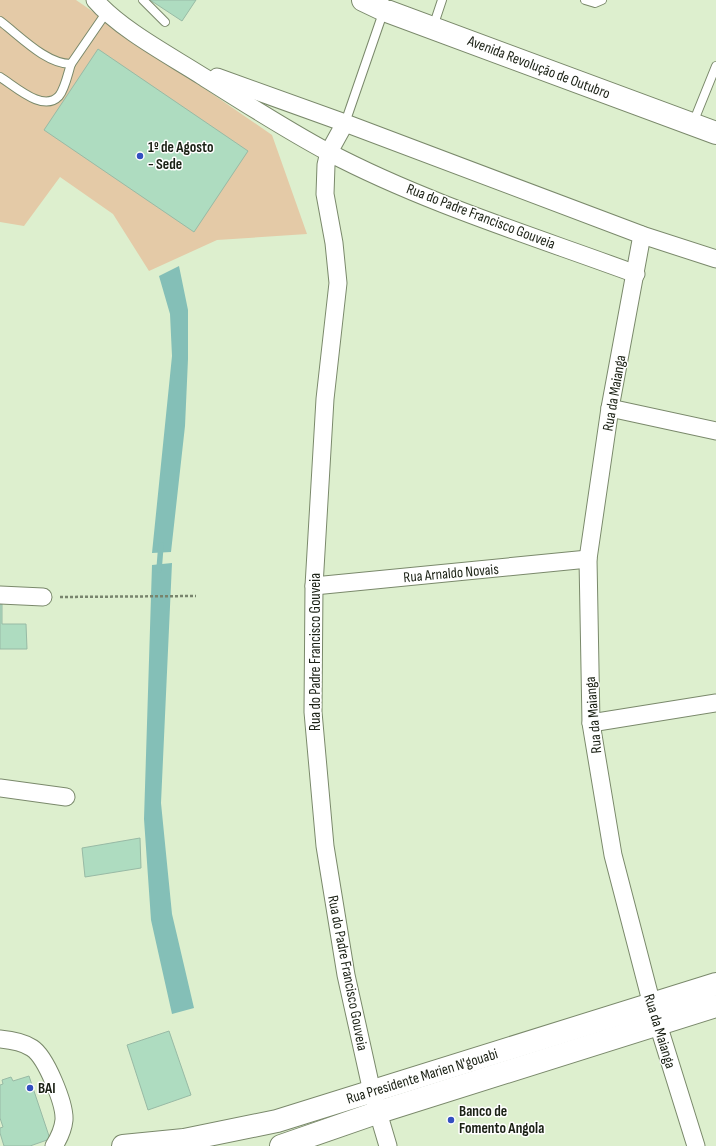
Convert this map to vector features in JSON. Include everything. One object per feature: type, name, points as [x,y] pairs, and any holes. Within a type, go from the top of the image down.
[{"type":"street","name":"Rua do Padre Francisco Gouveia","points":[[95,0],[106,13],[186,66],[279,124],[328,152],[416,193],[636,274]]},
{"type":"street","name":"Avenida Revolução de Outubro","points":[[363,0],[384,10],[716,133]]},
{"type":"street","name":"Rua do Padre Francisco Gouveia","points":[[186,66],[345,123],[642,235]]},
{"type":"street","name":"Rua do Padre Francisco Gouveia","points":[[345,123],[328,152],[325,194],[331,217],[338,283],[326,398],[314,586],[313,712],[325,846],[346,974],[372,1092],[388,1146]]},
{"type":"street","points":[[636,274],[642,235],[716,259]]},
{"type":"street","name":"Rua da Maianga","points":[[636,274],[610,408],[588,559],[591,723],[613,856],[654,1015],[696,1146]]},
{"type":"street","points":[[610,408],[716,431]]},
{"type":"street","name":"Rua Arnaldo Novais","points":[[314,586],[588,559]]},
{"type":"street","points":[[0,595],[43,597]]},
{"type":"street","points":[[591,723],[716,703]]},
{"type":"street","points":[[0,788],[66,797]]},
{"type":"street","name":"Rua Presidente Marien N'gouabi","points":[[281,1146],[654,1015],[716,984]]},
{"type":"street","name":"Rua Presidente Marien N'gouabi","points":[[131,1145],[184,1140],[277,1121],[372,1092],[654,1015],[716,1006]]},
{"type":"street","points":[[0,1039],[12,1040],[33,1049],[47,1065],[54,1082],[64,1119],[60,1135],[54,1146]]},
{"type":"lane","points":[[143,0],[166,22]]},
{"type":"lane","points":[[433,27],[442,0]]},
{"type":"lane","points":[[585,0],[595,3],[602,0]]},
{"type":"lane","points":[[345,123],[384,10]]},
{"type":"lane","points":[[0,77],[38,102],[50,102],[60,95],[71,64],[106,13]]},
{"type":"lane","points":[[0,20],[50,59],[61,64],[71,64]]},
{"type":"lane","points":[[692,124],[716,66]]},
{"type":"path","points":[[43,597],[196,596]]},
{"type":"shaded area","name":"1º de Agosto - Sede","points":[[0,0],[76,0],[272,135],[307,234],[217,240],[149,271],[113,214],[60,177],[24,226],[0,222]]},
{"type":"water","points":[[179,266],[188,310],[188,359],[185,426],[171,552],[152,553],[172,356],[170,314],[159,276]]},
{"type":"water","points":[[172,563],[161,803],[172,914],[194,1008],[172,1014],[151,920],[144,819],[152,565]]},
{"type":"building","points":[[150,0],[196,0],[182,21]]},
{"type":"building","points":[[98,49],[248,151],[194,232],[44,130]]},
{"type":"building","points":[[0,604],[2,604],[2,624],[26,624],[27,649],[0,649]]},
{"type":"building","points":[[140,838],[141,868],[85,877],[82,848]]},
{"type":"building","points":[[169,1031],[191,1095],[148,1110],[127,1045]]},
{"type":"building","points":[[29,1076],[50,1139],[30,1146],[4,1146],[0,1133],[0,1128],[3,1127],[0,1118],[0,1085],[3,1084],[2,1080],[11,1077],[13,1081]]},
{"type":"waterway","points":[[159,570],[161,545]]},
{"type":"place","name":"1º de Agosto - Sede","points":[[140,156]]},
{"type":"place","name":"BAI","points":[[30,1088]]},
{"type":"place","name":"Banco de Fomento Angola","points":[[451,1120]]}]
